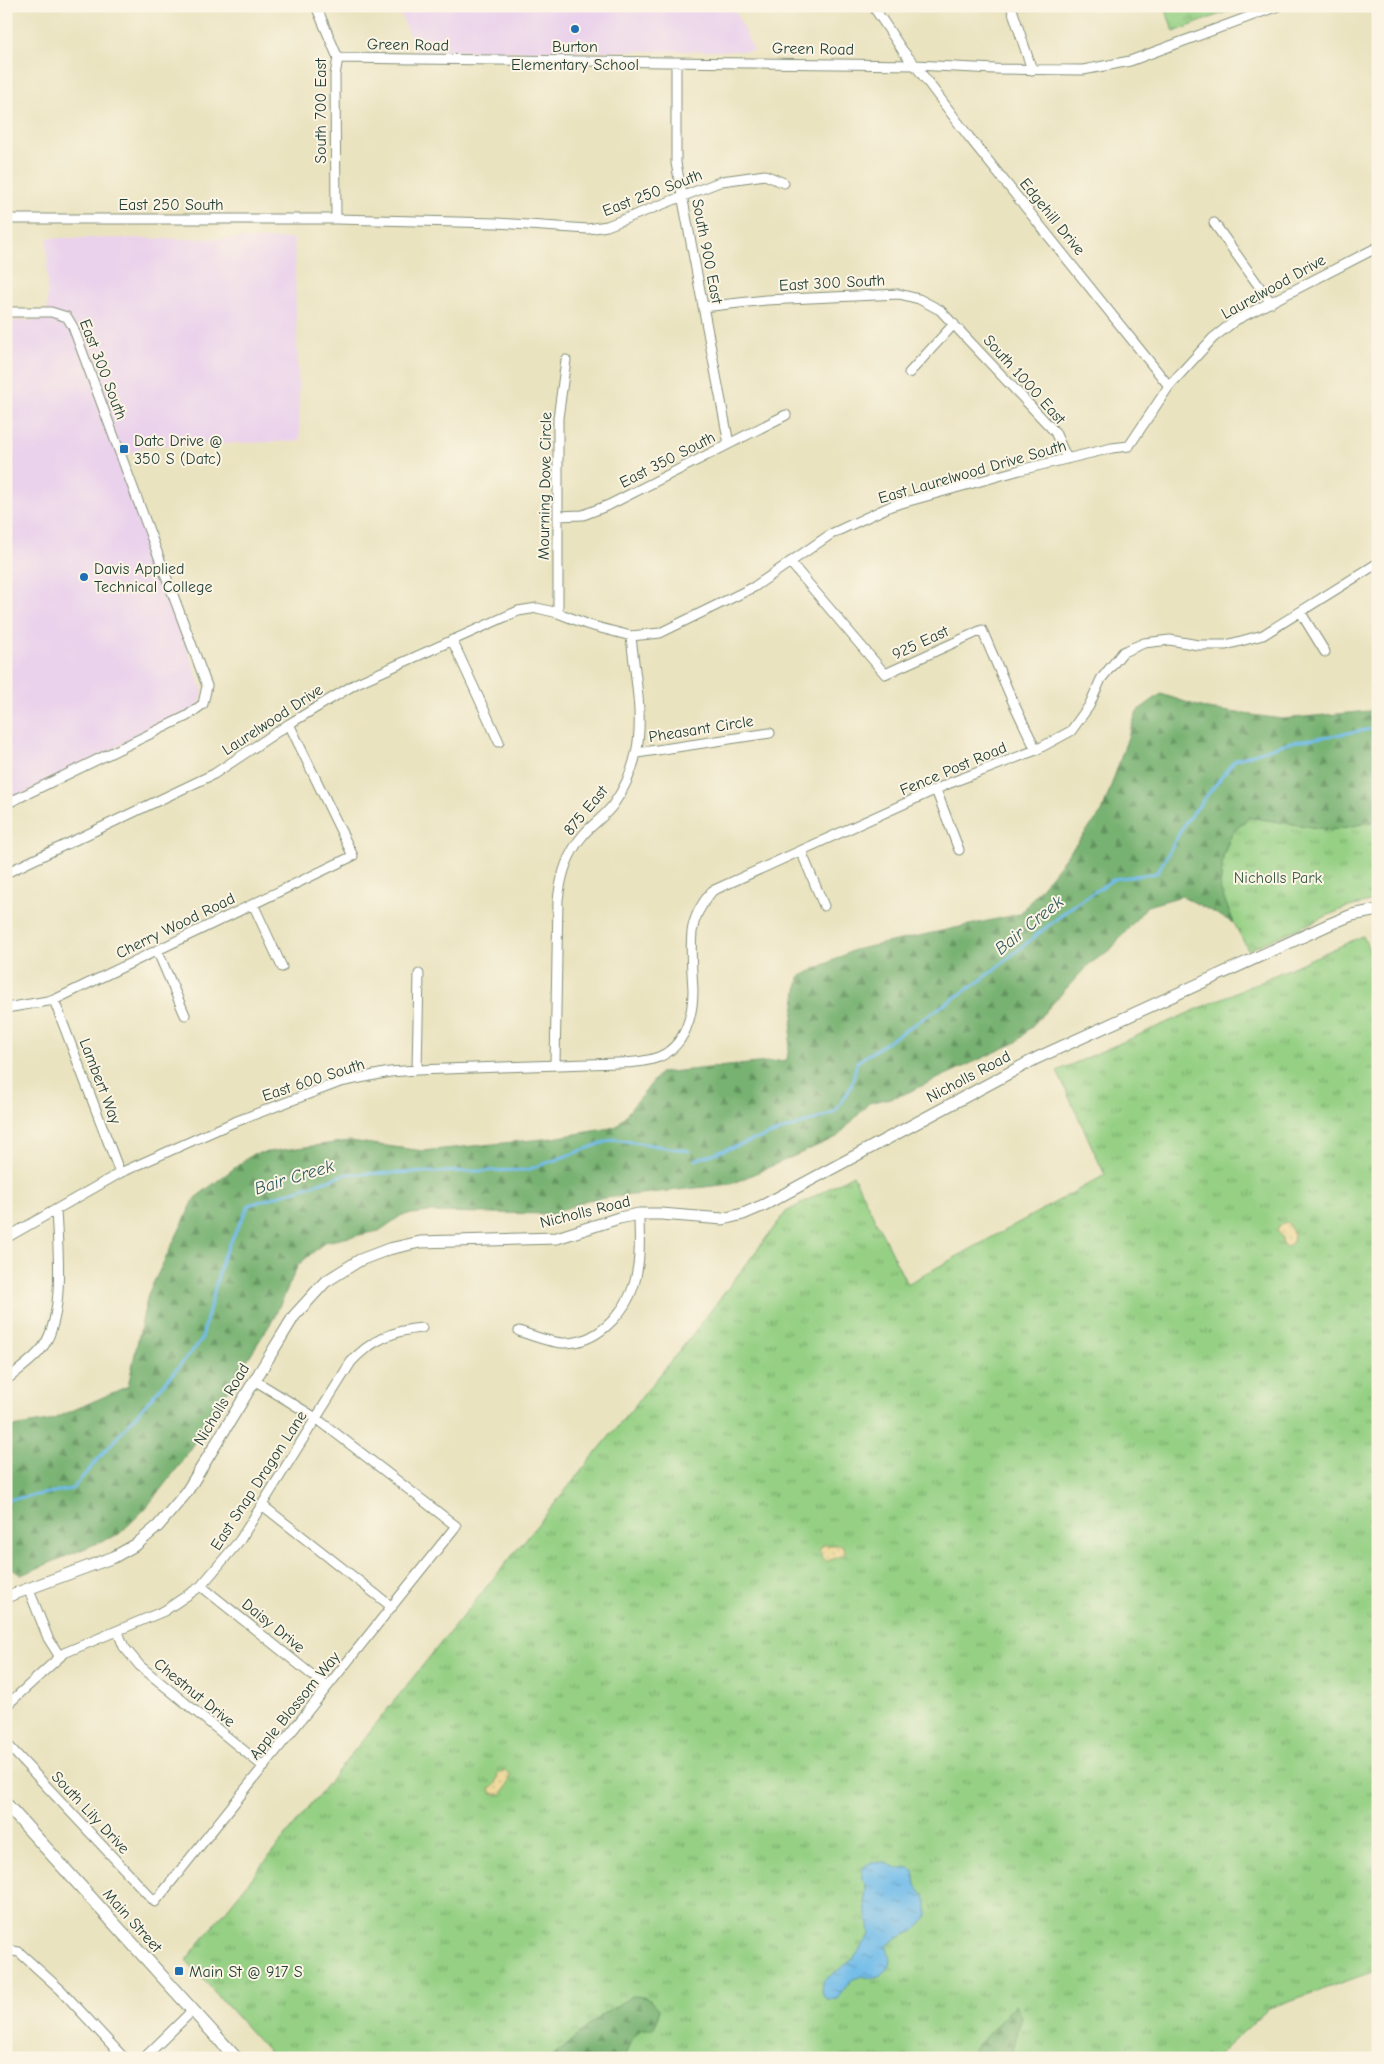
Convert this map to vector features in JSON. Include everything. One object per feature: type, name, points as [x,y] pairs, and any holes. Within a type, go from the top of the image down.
[{"type":"main road","name":"Main Street","points":[[6,1804],[236,2058]]},
{"type":"street","name":"South 700 East","points":[[316,6],[338,58],[335,75],[336,220]]},
{"type":"street","name":"Edgehill Drive","points":[[873,6],[899,47],[916,65],[975,144],[1169,386]]},
{"type":"street","points":[[1011,6],[1032,70]]},
{"type":"street","name":"Green Road","points":[[338,58],[916,65],[1032,70],[1083,70],[1130,61],[1278,6]]},
{"type":"street","name":"South 900 East","points":[[676,62],[676,163],[729,444]]},
{"type":"street","name":"East 250 South","points":[[6,219],[336,220],[497,223],[588,229],[607,226],[722,181],[765,175],[784,183]]},
{"type":"street","points":[[1214,223],[1271,303]]},
{"type":"street","name":"Laurelwood Drive","points":[[1112,448],[1129,446],[1169,386],[1213,338],[1236,320],[1378,246]]},
{"type":"street","name":"East 300 South","points":[[703,307],[766,300],[899,294],[919,299],[940,310],[954,324]]},
{"type":"street","name":"East 300 South","points":[[6,312],[51,312],[67,317],[73,327],[207,686],[203,704],[187,716],[6,804]]},
{"type":"street","points":[[910,373],[954,324]]},
{"type":"street","name":"South 1000 East","points":[[954,324],[1055,432],[1067,459]]},
{"type":"street","name":"Mourning Dove Circle","points":[[558,613],[558,418],[566,360]]},
{"type":"street","name":"East 350 South","points":[[558,516],[583,515],[609,505],[786,414]]},
{"type":"street","name":"East Laurelwood Drive South","points":[[558,613],[589,626],[631,636],[660,633],[686,622],[754,587],[831,534],[892,506],[1020,470],[1112,448]]},
{"type":"street","name":"925 East","points":[[790,562],[885,674],[982,630],[1036,750]]},
{"type":"street","name":"Fence Post Road","points":[[617,1063],[635,1062],[659,1057],[680,1041],[691,1017],[693,992],[692,931],[698,909],[712,891],[936,790],[1036,750],[1071,730],[1089,706],[1101,679],[1123,652],[1144,643],[1170,640],[1198,645],[1226,645],[1263,635],[1378,563]]},
{"type":"street","name":"Laurelwood Drive","points":[[6,873],[214,774],[357,682],[518,611],[537,608],[558,613]]},
{"type":"street","points":[[1301,612],[1325,652]]},
{"type":"street","name":"875 East","points":[[555,1065],[560,878],[569,854],[584,834],[613,804],[628,778],[637,754],[640,733],[640,704],[631,636]]},
{"type":"street","points":[[452,640],[499,742]]},
{"type":"street","name":"Cherry Wood Road","points":[[6,1008],[54,1000],[353,856],[289,724]]},
{"type":"street","name":"Pheasant Circle","points":[[637,754],[770,733]]},
{"type":"street","points":[[936,790],[959,850]]},
{"type":"street","points":[[801,851],[824,906]]},
{"type":"street","points":[[253,904],[282,967]]},
{"type":"street","name":"Nicholls Road","points":[[6,1597],[114,1557],[149,1536],[186,1493],[294,1316],[314,1292],[347,1267],[374,1254],[404,1244],[557,1238],[607,1221],[639,1214],[661,1214],[712,1220],[733,1217],[752,1210],[1038,1058],[1330,924],[1352,915],[1378,910]]},
{"type":"street","points":[[157,950],[185,1015]]},
{"type":"street","points":[[418,1070],[419,974]]},
{"type":"street","name":"Lambert Way","points":[[54,1000],[120,1173]]},
{"type":"street","name":"East 600 South","points":[[6,1238],[120,1173],[232,1123],[340,1082],[390,1072],[418,1070],[617,1063]]},
{"type":"street","points":[[6,1380],[40,1352],[54,1324],[59,1270],[56,1211]]},
{"type":"street","points":[[519,1331],[563,1343],[587,1339],[606,1326],[624,1305],[637,1274],[639,1214]]},
{"type":"street","name":"East Snap Dragon Lane","points":[[6,1706],[60,1657],[72,1650],[164,1611],[202,1586],[233,1550],[262,1506],[340,1377],[359,1352],[368,1345],[390,1334],[408,1329],[422,1328]]},
{"type":"street","points":[[254,1380],[316,1418]]},
{"type":"street","name":"Apple Blossom Way","points":[[154,1902],[456,1526],[316,1418]]},
{"type":"street","points":[[262,1506],[392,1607]]},
{"type":"street","name":"Daisy Drive","points":[[202,1586],[327,1687]]},
{"type":"street","points":[[29,1590],[48,1638],[60,1657]]},
{"type":"street","name":"Chestnut Drive","points":[[118,1632],[124,1647],[140,1666],[264,1767]]},
{"type":"street","name":"South Lily Drive","points":[[6,1743],[154,1902]]},
{"type":"street","points":[[6,1950],[19,1952],[61,1990],[124,2058]]},
{"type":"street","points":[[144,2058],[193,2010]]},
{"type":"shaded area","name":"Burton Elementary School","points":[[397,6],[733,6],[754,51],[416,51]]},
{"type":"shaded area","name":"Davis Applied Technical College","points":[[47,238],[294,239],[300,441],[143,446],[119,461],[203,692],[199,706],[6,802],[6,321],[47,320]]},
{"type":"green space","points":[[1164,6],[1241,6],[1174,32]]},
{"type":"green space","points":[[1161,694],[1207,709],[1282,719],[1370,711],[1378,699],[1378,821],[1331,830],[1249,817],[1232,833],[1223,856],[1220,889],[1234,923],[1182,896],[1147,906],[1111,949],[1088,965],[1017,1042],[902,1095],[869,1103],[837,1137],[731,1184],[587,1200],[553,1214],[430,1212],[402,1215],[379,1231],[325,1242],[298,1265],[274,1318],[179,1466],[145,1509],[119,1534],[21,1575],[6,1565],[6,1428],[49,1421],[128,1386],[148,1294],[195,1198],[253,1154],[350,1141],[423,1151],[553,1138],[616,1127],[660,1073],[787,1060],[799,977],[854,950],[1020,914],[1102,812],[1137,711]]},
{"type":"green space","name":"Nicholls Park","points":[[1249,817],[1331,830],[1378,821],[1378,900],[1345,908],[1248,950],[1220,889],[1223,856],[1232,833]]},
{"type":"green space","points":[[1363,936],[1378,970],[1378,1970],[1269,2008],[1215,2058],[274,2058],[186,1960],[444,1639],[685,1344],[786,1212],[853,1175],[907,1284],[1105,1175],[1057,1071]]},
{"type":"green space","points":[[632,1996],[644,1997],[653,2003],[659,2009],[658,2019],[653,2029],[640,2029],[630,2043],[624,2058],[551,2058],[599,2017]]},
{"type":"green space","points":[[1016,2004],[1021,2017],[1013,2051],[1009,2058],[966,2058]]},
{"type":"sand","points":[[1283,1223],[1289,1224],[1294,1235],[1293,1242],[1287,1247],[1283,1245],[1282,1238],[1277,1230]]},
{"type":"sand","points":[[823,1545],[843,1545],[845,1554],[824,1561],[819,1551]]},
{"type":"sand","points":[[505,1771],[510,1774],[506,1788],[501,1794],[492,1794],[490,1789],[496,1784],[498,1774]]},
{"type":"water","points":[[883,1862],[899,1869],[906,1867],[914,1870],[916,1885],[927,1901],[927,1916],[918,1928],[887,1946],[891,1963],[888,1969],[879,1976],[870,1978],[862,1976],[851,1980],[837,1999],[826,1999],[821,1992],[822,1982],[852,1960],[870,1935],[865,1907],[866,1889],[862,1868],[870,1863]]},
{"type":"waterway","name":"Bair Creek","points":[[695,1160],[834,1113],[851,1087],[857,1062],[980,981],[1070,908],[1114,879],[1157,873],[1185,823],[1235,760],[1287,743],[1378,728]]},
{"type":"waterway","name":"Bair Creek","points":[[6,1500],[72,1489],[201,1341],[223,1257],[249,1205],[347,1174],[527,1170],[614,1139],[689,1151]]},
{"type":"place","name":"Burton Elementary School","points":[[575,29]]},
{"type":"place","name":"Datc Drive @ 350 S (Datc)","points":[[124,449]]},
{"type":"place","name":"Davis Applied Technical College","points":[[84,577]]},
{"type":"place","name":"Main St @ 917 S","points":[[179,1971]]}]
